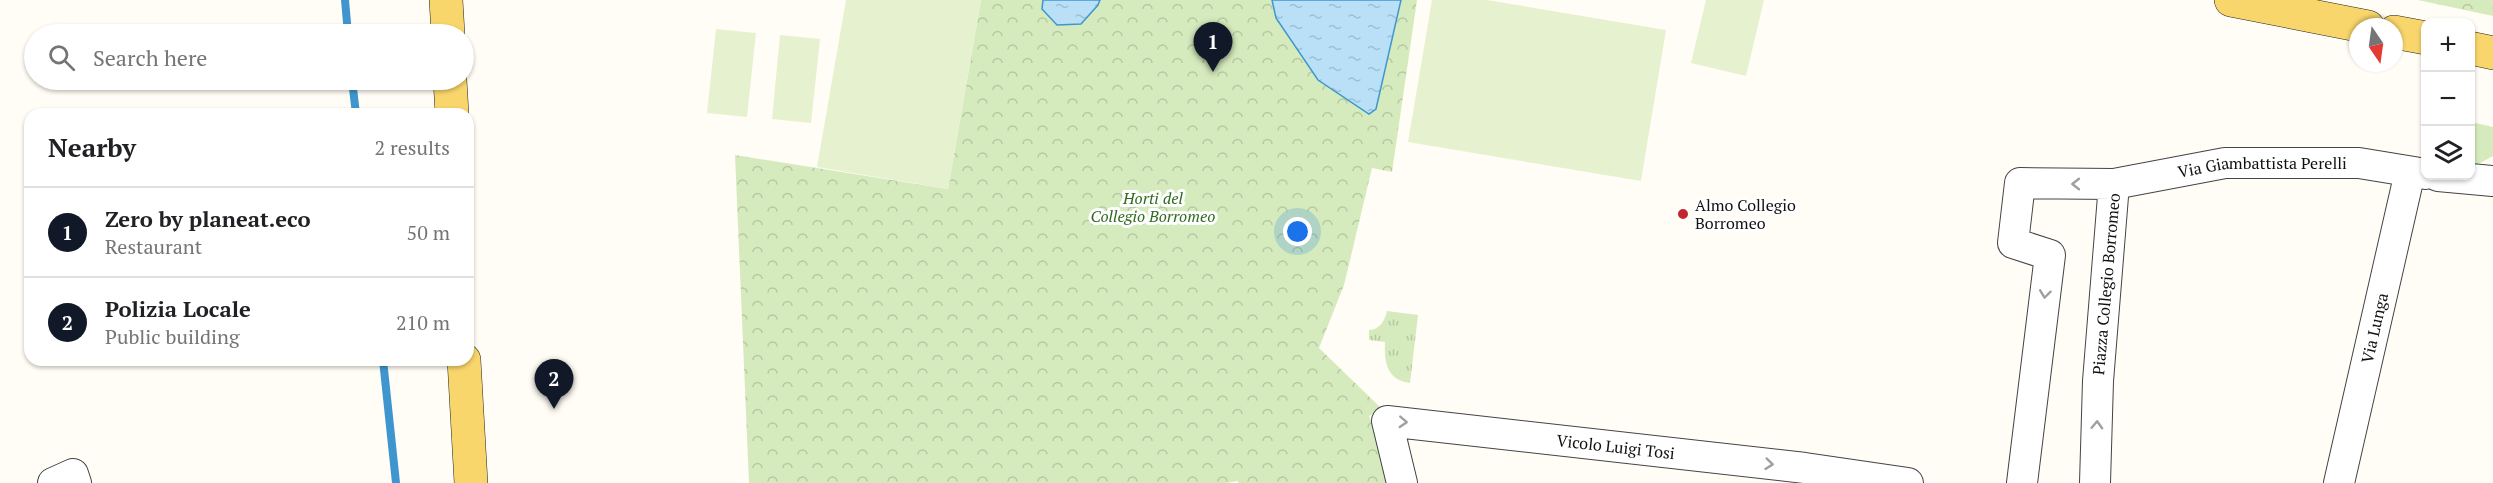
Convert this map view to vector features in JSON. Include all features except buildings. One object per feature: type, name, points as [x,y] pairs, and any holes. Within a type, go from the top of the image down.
[{"type":"main road","points":[[446,0],[447,24]]},
{"type":"main road","points":[[2231,0],[2349,23]]},
{"type":"main road","points":[[2403,34],[2421,38]]},
{"type":"main road","points":[[2475,49],[2493,53]]},
{"type":"main road","points":[[451,90],[452,108]]},
{"type":"main road","points":[[465,366],[471,483]]},
{"type":"street","name":"Via Giambattista Perelli","points":[[2114,184],[2225,163],[2359,163],[2421,173]]},
{"type":"street","name":"Via Giambattista Perelli","points":[[2475,179],[2493,181]]},
{"type":"street","name":"Via Lunga","points":[[2339,483],[2423,180]]},
{"type":"street","name":"Piazza Collegio Borromeo","points":[[2022,483],[2050,255],[2013,243],[2020,183],[2114,184],[2098,381],[2095,483]]},
{"type":"street","name":"Vicolo Luigi Tosi","points":[[1402,483],[1387,422],[1417,423],[1708,471],[1804,468],[1908,483]]},
{"type":"street","points":[[52,483],[73,474],[76,483]]},
{"type":"green space","points":[[846,0],[981,0],[948,189],[817,167]]},
{"type":"green space","name":"Horti del Collegio Borromeo","points":[[981,0],[1417,0],[1392,172],[1372,168],[1344,285],[1319,348],[1382,409],[1369,416],[1396,483],[1238,483],[1238,481],[1226,483],[749,483],[735,155],[948,189]]},
{"type":"green space","points":[[1432,0],[1487,0],[1666,30],[1641,181],[1408,142]]},
{"type":"green space","points":[[1706,0],[1764,0],[1746,76],[1691,63]]},
{"type":"green space","points":[[2418,0],[2493,0],[2493,16]]},
{"type":"green space","points":[[716,29],[756,33],[747,117],[707,113]]},
{"type":"green space","points":[[780,35],[820,39],[811,123],[772,119]]},
{"type":"green space","points":[[2475,123],[2493,127],[2493,156],[2475,166]]},
{"type":"green space","points":[[1387,311],[1418,315],[1410,383],[1396,378],[1388,369],[1385,342],[1369,340],[1369,330],[1381,324]]},
{"type":"water","points":[[1043,0],[1100,0],[1081,24],[1057,25],[1042,9]]},
{"type":"water","points":[[1272,0],[1401,0],[1376,109],[1369,114],[1318,80],[1276,18]]},
{"type":"waterway","points":[[345,0],[347,24]]},
{"type":"waterway","points":[[353,90],[355,108]]},
{"type":"waterway","points":[[384,366],[396,483]]},
{"type":"place","name":"Zero by planeat.eco","points":[[1213,72]]},
{"type":"place","name":"Almo Collegio Borromeo","points":[[1683,214]]},
{"type":"place","name":"Polizia Locale","points":[[554,409]]}]
